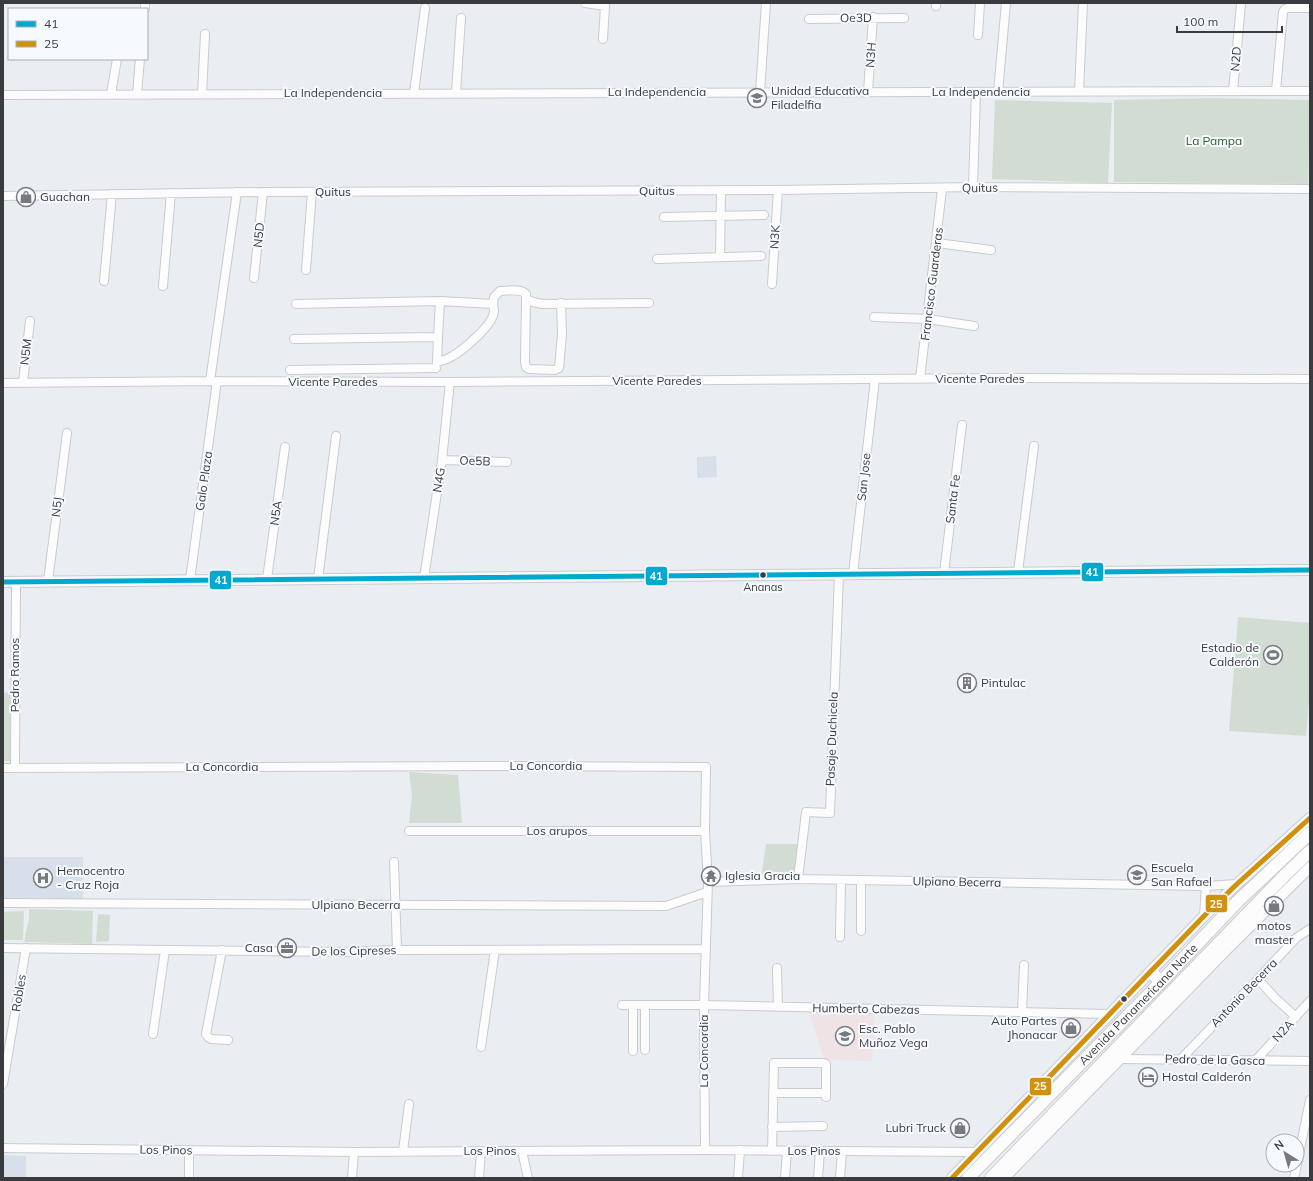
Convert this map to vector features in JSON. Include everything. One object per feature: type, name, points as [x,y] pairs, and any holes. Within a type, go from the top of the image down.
[{"type":"highway","name":"Avenida Panamericana Norte","points":[[968,1178],[1161,982],[1238,900],[1310,833]]},
{"type":"highway","name":"Avenida Panamericana Norte","points":[[991,1178],[1155,1016],[1285,875],[1310,851]]},
{"type":"highway","points":[[1151,972],[1161,982]]},
{"type":"main road","points":[[3,582],[1310,570]]},
{"type":"main road","name":"Avenida Panamericana Norte","points":[[952,1178],[1204,916],[1310,818]]},
{"type":"main road","name":"Avenida Panamericana Norte","points":[[1004,1178],[1120,1059],[1155,1016],[1310,867]]},
{"type":"street","points":[[585,3],[605,6],[603,39]]},
{"type":"street","points":[[760,92],[766,3]]},
{"type":"street","points":[[978,35],[980,3]]},
{"type":"street","points":[[998,92],[1006,3]]},
{"type":"street","points":[[1079,91],[1083,3]]},
{"type":"street","name":"N2D","points":[[1233,91],[1241,4]]},
{"type":"street","points":[[414,93],[425,8]]},
{"type":"street","points":[[1276,90],[1283,12],[1288,8],[1310,8]]},
{"type":"street","points":[[456,93],[461,18]]},
{"type":"street","name":"N3H","points":[[868,92],[873,18]]},
{"type":"street","name":"Oe3D","points":[[809,19],[904,18]]},
{"type":"street","points":[[202,94],[205,34]]},
{"type":"street","points":[[111,94],[116,60]]},
{"type":"street","points":[[137,94],[140,60]]},
{"type":"street","name":"La Independencia","points":[[3,94],[1310,91]]},
{"type":"street","points":[[973,187],[976,92]]},
{"type":"street","name":"Quitus","points":[[3,196],[237,192],[721,191],[973,187],[1310,189]]},
{"type":"street","name":"Francisco Guarderas","points":[[920,379],[937,243],[942,188]]},
{"type":"street","name":"N3K","points":[[772,284],[778,190]]},
{"type":"street","points":[[720,257],[721,191]]},
{"type":"street","name":"Galo Plaza","points":[[190,580],[237,192]]},
{"type":"street","name":"N5D","points":[[254,278],[263,192]]},
{"type":"street","points":[[306,270],[312,192]]},
{"type":"street","points":[[163,286],[171,193]]},
{"type":"street","points":[[104,281],[112,194]]},
{"type":"street","points":[[664,217],[764,215]]},
{"type":"street","points":[[937,243],[991,250]]},
{"type":"street","points":[[657,259],[761,256]]},
{"type":"street","points":[[290,370],[437,365],[457,353],[483,330],[491,319],[494,311],[492,304],[494,297],[500,291],[520,291],[526,294],[526,367],[529,369],[555,370],[559,368],[562,334],[561,303]]},
{"type":"street","points":[[526,299],[542,304],[649,303]]},
{"type":"street","points":[[296,304],[440,301],[492,304]]},
{"type":"street","points":[[436,382],[440,301]]},
{"type":"street","points":[[874,317],[928,319],[974,326]]},
{"type":"street","name":"N5M","points":[[23,382],[30,321]]},
{"type":"street","points":[[294,339],[438,337]]},
{"type":"street","name":"Vicente Paredes","points":[[3,383],[214,381],[450,382],[875,379],[1310,379]]},
{"type":"street","name":"San Jose","points":[[853,574],[875,379]]},
{"type":"street","name":"N4G","points":[[424,578],[442,460],[450,382]]},
{"type":"street","name":"Santa Fe","points":[[944,573],[962,425]]},
{"type":"street","name":"N5J","points":[[48,582],[67,433]]},
{"type":"street","points":[[318,579],[336,436]]},
{"type":"street","points":[[1018,572],[1034,446]]},
{"type":"street","name":"N5A","points":[[267,579],[285,447]]},
{"type":"street","name":"Oe5B","points":[[442,460],[507,462]]},
{"type":"street","name":"Pasaje Duchicela","points":[[798,880],[806,812],[830,813],[838,574]]},
{"type":"street","name":"Pedro Ramos","points":[[15,768],[16,582]]},
{"type":"street","name":"La Concordia","points":[[3,768],[478,766],[706,767],[705,831],[708,892],[704,949],[705,1150]]},
{"type":"street","name":"Los arupos","points":[[409,831],[705,831]]},
{"type":"street","points":[[394,862],[396,950]]},
{"type":"street","points":[[840,937],[841,880]]},
{"type":"street","points":[[861,880],[861,931]]},
{"type":"street","name":"Ulpiano Becerra","points":[[708,882],[861,880],[1206,886],[1237,884]]},
{"type":"street","points":[[1204,916],[1206,886]]},
{"type":"street","name":"Ulpiano Becerra","points":[[3,903],[666,906],[708,892]]},
{"type":"street","name":"Antonio Becerra","points":[[1180,1060],[1296,938],[1310,929]]},
{"type":"street","name":"De los Cipreses","points":[[3,948],[340,952],[396,950],[704,949]]},
{"type":"street","name":"Robles","points":[[3,1080],[26,948]]},
{"type":"street","points":[[153,1034],[165,950]]},
{"type":"street","points":[[222,950],[206,1034],[211,1039],[228,1040]]},
{"type":"street","points":[[481,1047],[495,950]]},
{"type":"street","points":[[1022,1012],[1024,965]]},
{"type":"street","points":[[777,968],[778,1007]]},
{"type":"street","points":[[1258,979],[1275,998],[1296,1017]]},
{"type":"street","name":"N2A","points":[[1256,1060],[1310,1001]]},
{"type":"street","name":"Humberto Cabezas","points":[[622,1005],[704,1005],[1110,1014]]},
{"type":"street","points":[[633,1005],[633,1051]]},
{"type":"street","points":[[645,1005],[645,1050]]},
{"type":"street","name":"Pedro de la Gasca","points":[[1120,1059],[1310,1062]]},
{"type":"street","points":[[772,1151],[772,1127],[773,1093],[774,1063],[826,1064],[826,1095],[773,1093]]},
{"type":"street","points":[[1303,1133],[1310,1100]]},
{"type":"street","points":[[403,1151],[409,1104]]},
{"type":"street","points":[[772,1127],[823,1126]]},
{"type":"street","name":"Los Pinos","points":[[3,1148],[354,1152],[740,1150],[978,1152]]},
{"type":"street","points":[[189,1150],[189,1178]]},
{"type":"street","points":[[738,1178],[740,1150]]},
{"type":"street","points":[[479,1178],[481,1151]]},
{"type":"street","points":[[522,1151],[528,1178]]},
{"type":"street","points":[[785,1178],[787,1151]]},
{"type":"street","points":[[818,1178],[820,1151]]},
{"type":"street","points":[[840,1178],[842,1151]]},
{"type":"street","points":[[352,1178],[354,1152]]},
{"type":"shaded area","points":[[716,456],[717,477],[697,478],[697,457]]},
{"type":"shaded area","name":"Hemocentro - Cruz Roja","points":[[3,857],[83,857],[83,899],[3,899]]},
{"type":"shaded area","name":"Esc. Pablo Muñoz Vega","points":[[809,1012],[875,1012],[872,1061],[824,1060]]},
{"type":"shaded area","points":[[3,1155],[26,1156],[26,1178],[3,1178]]},
{"type":"green space","name":"La Pampa","points":[[1210,98],[1310,100],[1308,184],[1114,182],[1114,100]]},
{"type":"green space","points":[[995,100],[1112,103],[1108,183],[992,179]]},
{"type":"green space","name":"Estadio de Calderón","points":[[1238,617],[1310,623],[1310,688],[1306,736],[1229,731]]},
{"type":"green space","points":[[10,692],[10,761],[3,761],[3,693]]},
{"type":"green space","points":[[409,772],[458,775],[462,823],[409,823],[412,795]]},
{"type":"green space","points":[[766,844],[797,844],[796,879],[761,879]]},
{"type":"green space","points":[[29,909],[93,911],[92,944],[24,942],[29,918]]},
{"type":"green space","points":[[24,911],[23,940],[3,940],[3,912]]},
{"type":"green space","points":[[98,914],[110,915],[109,941],[96,942]]},
{"type":"transit line","name":"41","points":[[3,582],[1310,570]]},
{"type":"transit line","name":"25","points":[[952,1178],[1204,916],[1310,818]]},
{"type":"place","name":"Unidad Educativa Filadelfia","points":[[757,98]]},
{"type":"place","name":"Guachan","points":[[26,197]]},
{"type":"place","name":"Ananas","points":[[763,575]]},
{"type":"place","name":"Estadio de Calderón","points":[[1273,655]]},
{"type":"place","name":"Pintulac","points":[[967,683]]},
{"type":"place","name":"Escuela San Rafael","points":[[1137,875]]},
{"type":"place","name":"Iglesia Gracia","points":[[711,876]]},
{"type":"place","name":"Hemocentro - Cruz Roja","points":[[43,878]]},
{"type":"place","name":"motos master","points":[[1274,906]]},
{"type":"place","name":"Casa","points":[[287,948]]},
{"type":"place","name":"Auto Partes Jhonacar","points":[[1071,1028]]},
{"type":"place","name":"Esc. Pablo Muñoz Vega","points":[[845,1036]]},
{"type":"place","name":"Hostal Calderón","points":[[1148,1077]]},
{"type":"place","name":"Lubri Truck","points":[[960,1128]]}]
